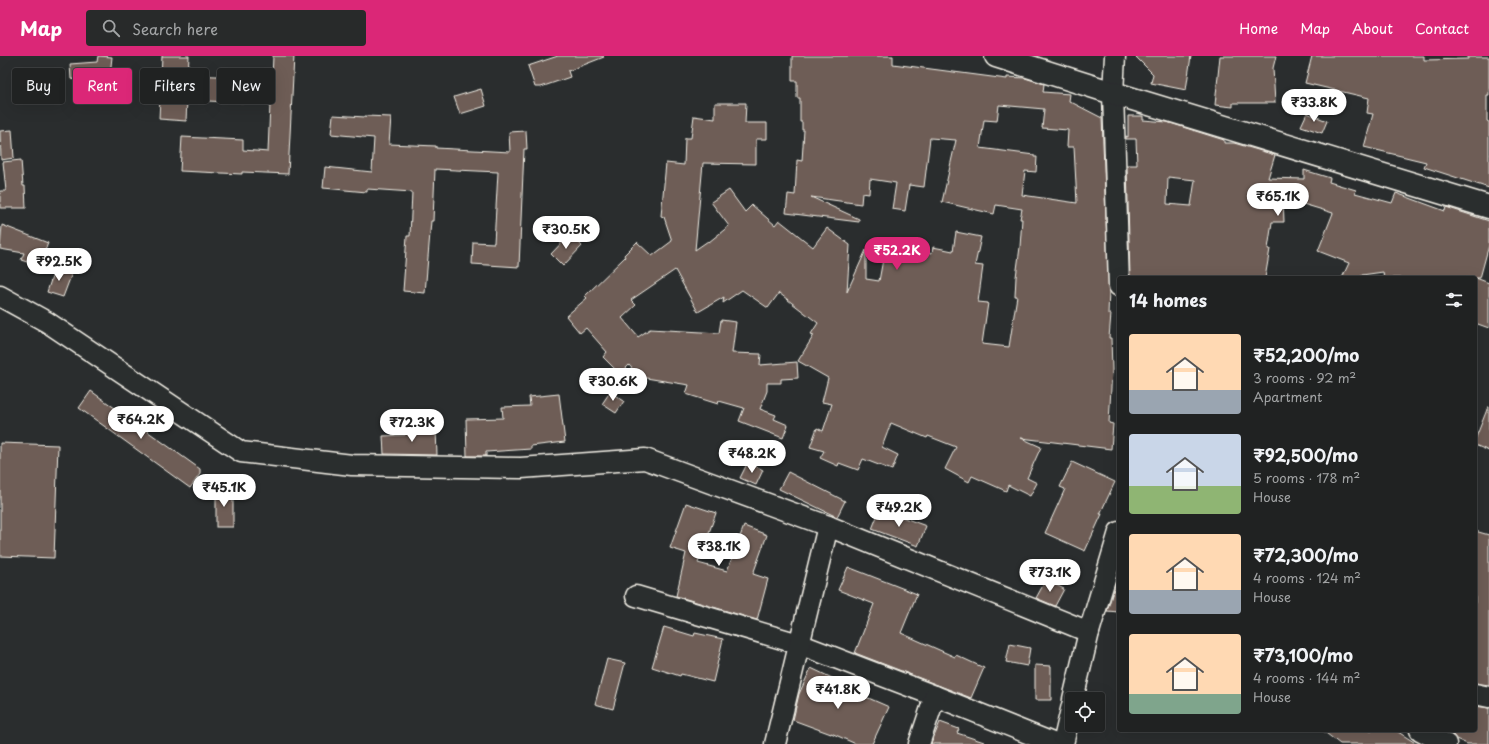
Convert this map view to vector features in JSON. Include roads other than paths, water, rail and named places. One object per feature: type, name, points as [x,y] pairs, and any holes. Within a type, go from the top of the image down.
[{"type":"main road","points":[[996,56],[1489,207]]},
{"type":"street","points":[[1115,56],[1113,93],[1119,276]]},
{"type":"street","points":[[0,296],[47,322],[241,452],[352,465],[521,468],[645,459],[828,526],[1088,632]]},
{"type":"street","points":[[775,744],[828,526]]},
{"type":"street","points":[[1075,692],[1088,632],[1115,557],[1117,544]]},
{"type":"street","points":[[636,596],[799,644],[1055,744]]},
{"type":"street","points":[[1477,694],[1489,697]]},
{"type":"street","points":[[918,744],[935,696]]},
{"type":"street","points":[[1063,744],[1066,732]]},
{"type":"street","points":[[1424,732],[1446,744]]}]
